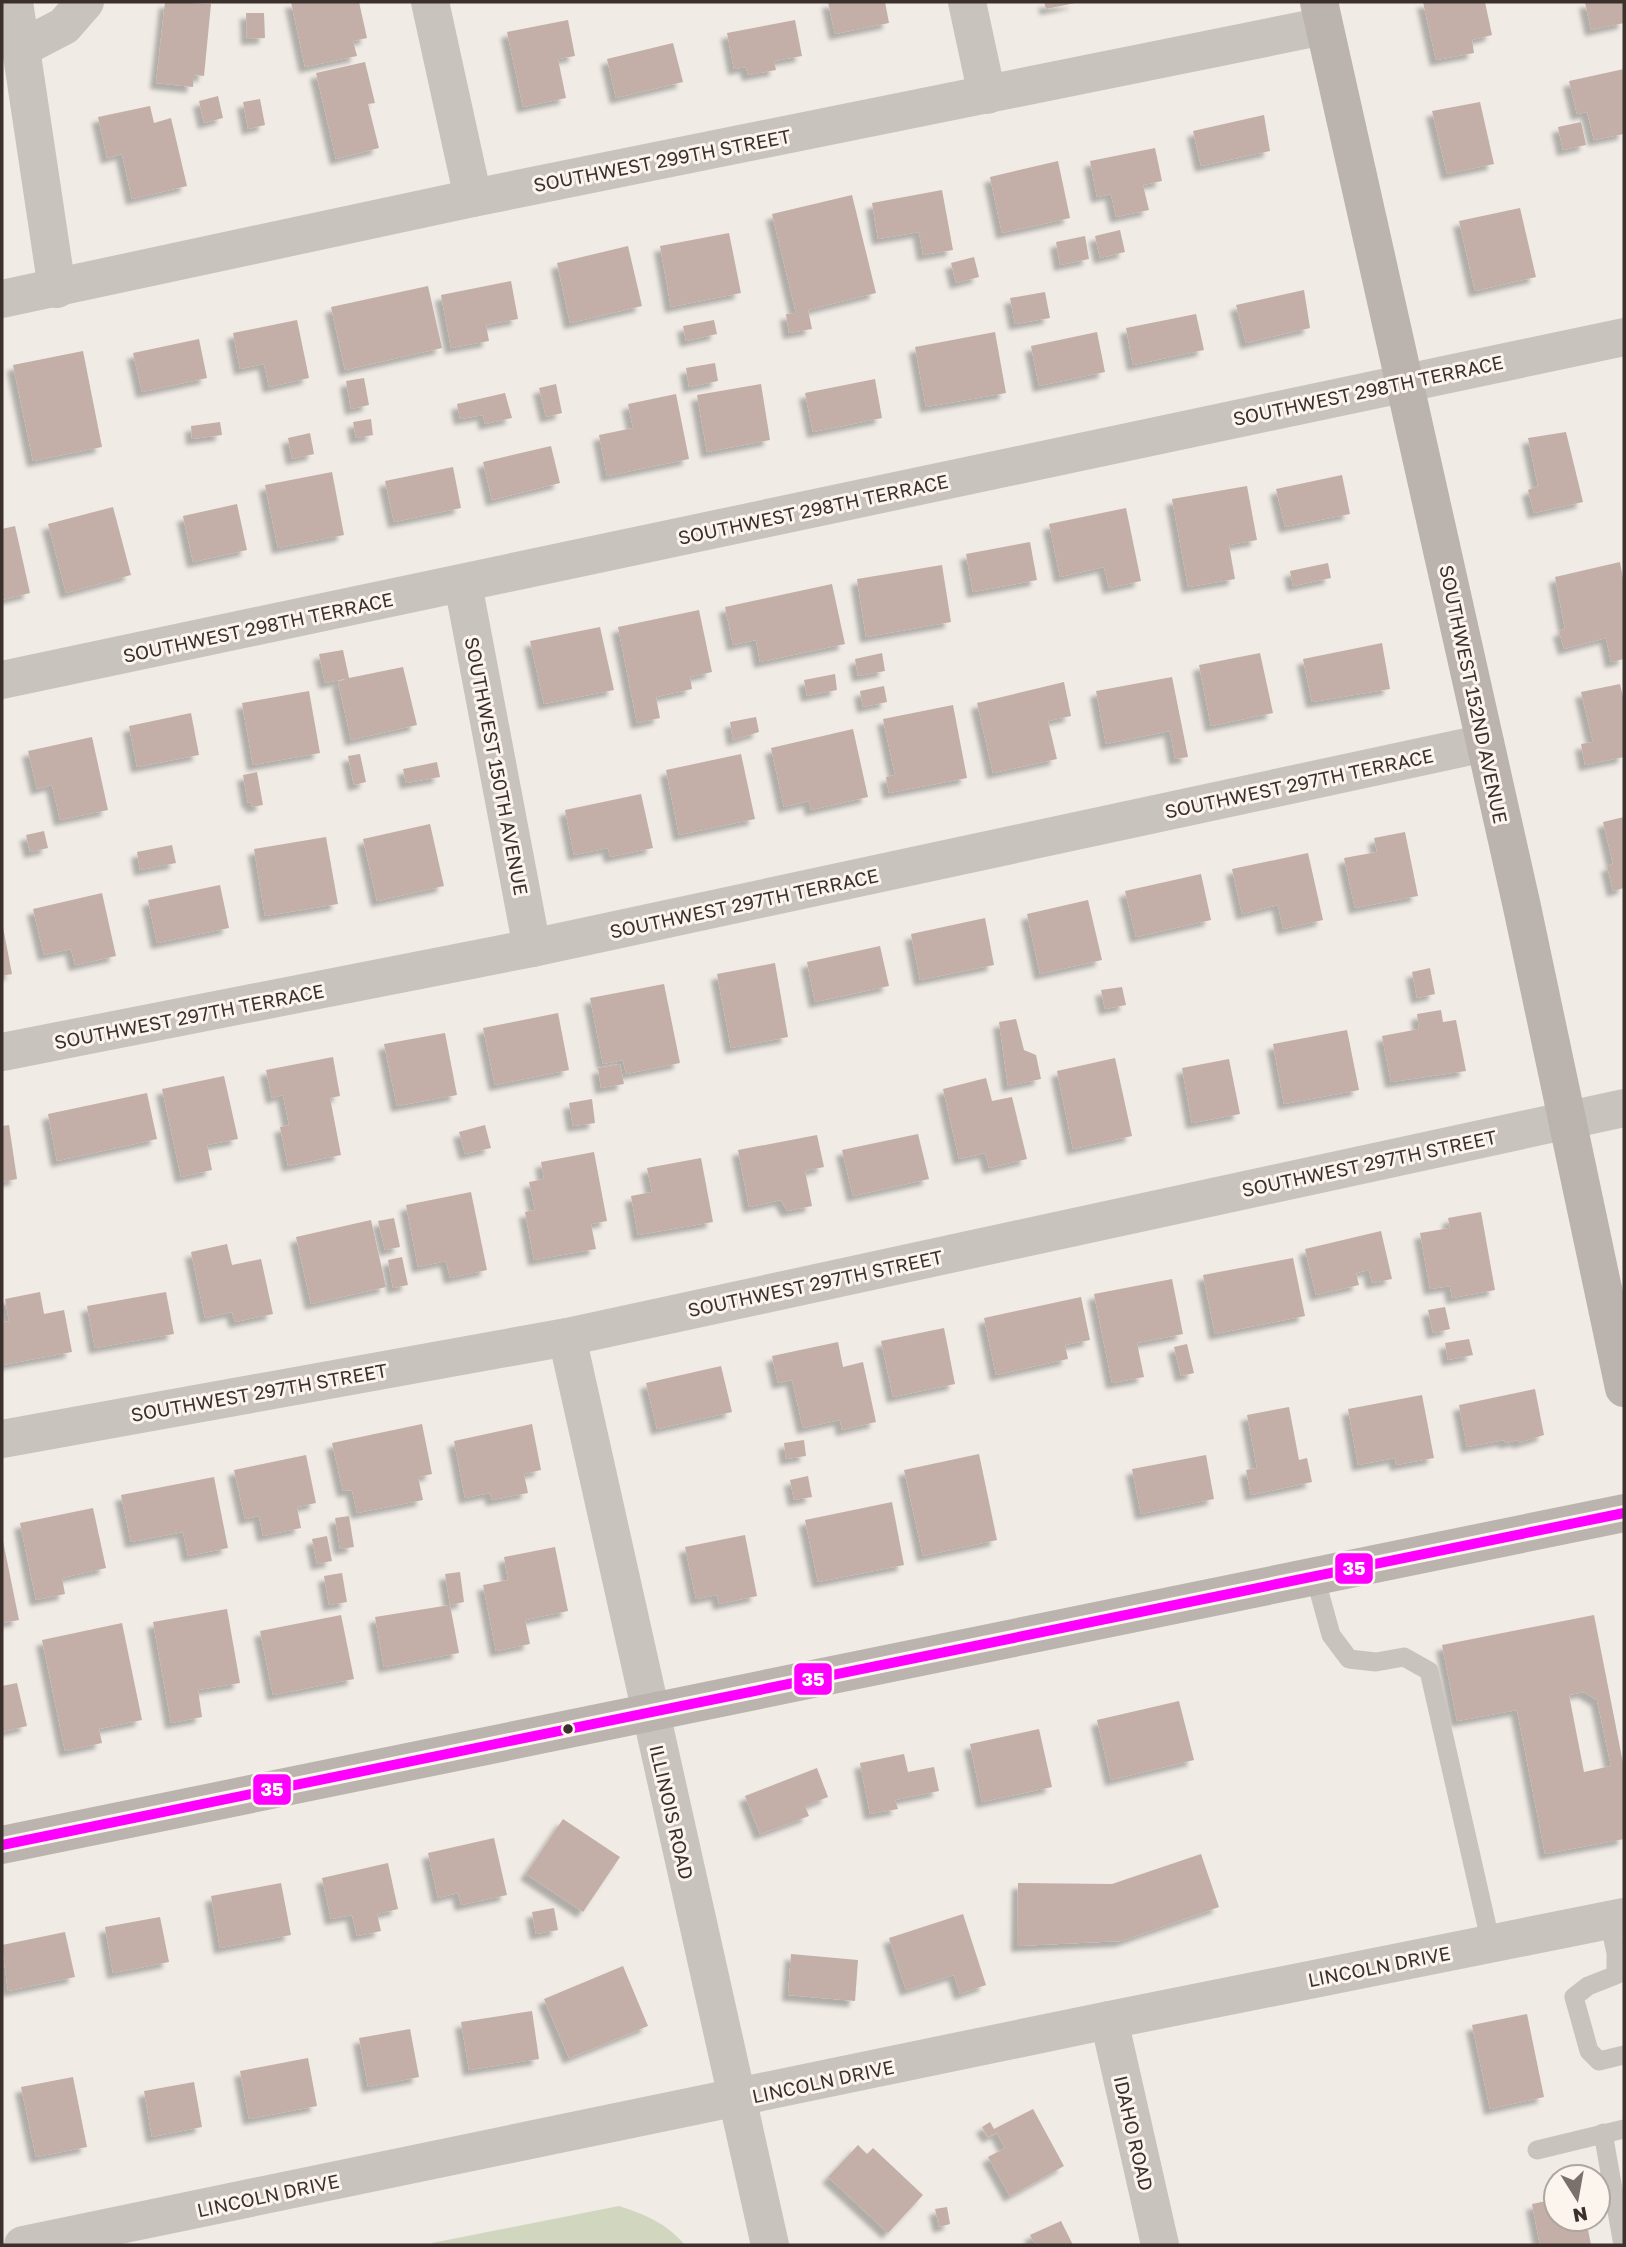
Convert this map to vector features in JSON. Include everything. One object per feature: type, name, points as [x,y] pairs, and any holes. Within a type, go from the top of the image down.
[{"type":"street","points":[[14,2],[57,289]]},
{"type":"street","points":[[20,49],[64,26],[85,2]]},
{"type":"street","points":[[430,2],[473,198]]},
{"type":"street","points":[[967,2],[987,95]]},
{"type":"street","name":"SOUTHWEST 299TH STREET","points":[[2,299],[473,198],[987,95],[1321,14]]},
{"type":"street","name":"SOUTHWEST 152ND AVENUE","points":[[1321,14],[1406,382],[1624,1388]]},
{"type":"street","name":"SOUTHWEST 298TH TERRACE","points":[[2,680],[1624,337]]},
{"type":"street","name":"SOUTHWEST 150TH AVENUE","points":[[463,584],[532,948]]},
{"type":"street","name":"SOUTHWEST 297TH TERRACE","points":[[2,1052],[532,948],[1485,743]]},
{"type":"street","name":"SOUTHWEST 297TH STREET","points":[[2,1439],[567,1337],[1624,1108]]},
{"type":"street","name":"ILLINOIS ROAD","points":[[567,1337],[770,2245]]},
{"type":"street","points":[[2,1845],[1624,1513]]},
{"type":"street","name":"LINCOLN DRIVE","points":[[23,2245],[1109,2020],[1617,1919]]},
{"type":"street","name":"IDAHO ROAD","points":[[1109,2020],[1160,2245]]},
{"type":"lane","points":[[1315,1577],[1331,1636],[1349,1659],[1376,1662],[1404,1657],[1429,1671],[1492,1944]]},
{"type":"lane","points":[[1617,1919],[1616,1975],[1588,1986],[1574,1997],[1589,2051],[1599,2061],[1624,2055]]},
{"type":"lane","points":[[1537,2150],[1624,2129]]},
{"type":"lane","points":[[1603,2133],[1623,2245]]},
{"type":"green space","points":[[619,2206],[655,2221],[685,2245],[432,2243]]},
{"type":"building","points":[[165,2],[211,4],[204,76],[194,75],[193,87],[156,83]]},
{"type":"building","points":[[291,2],[359,2],[367,38],[353,41],[357,56],[305,67]]},
{"type":"building","points":[[828,2],[885,2],[889,23],[835,34]]},
{"type":"building","points":[[1044,2],[1075,2],[1075,3],[1046,9]]},
{"type":"building","points":[[1423,2],[1485,2],[1492,35],[1472,40],[1474,53],[1436,60]]},
{"type":"building","points":[[1585,2],[1624,2],[1624,23],[1591,30]]},
{"type":"building","points":[[246,13],[264,13],[265,38],[247,39]]},
{"type":"building","points":[[568,20],[575,56],[558,59],[566,98],[523,107],[507,32]]},
{"type":"building","points":[[795,20],[802,56],[774,61],[776,70],[748,75],[746,67],[734,69],[727,33]]},
{"type":"building","points":[[673,43],[683,82],[616,98],[607,59]]},
{"type":"building","points":[[365,62],[375,103],[368,104],[379,148],[336,159],[316,73]]},
{"type":"building","points":[[1624,69],[1624,134],[1594,140],[1587,112],[1577,114],[1569,81]]},
{"type":"building","points":[[218,96],[223,118],[204,123],[199,101]]},
{"type":"building","points":[[260,99],[265,125],[248,129],[243,102]]},
{"type":"building","points":[[1480,102],[1494,164],[1447,174],[1432,111]]},
{"type":"building","points":[[150,106],[154,123],[171,118],[187,186],[132,199],[122,154],[107,158],[98,117]]},
{"type":"building","points":[[1264,115],[1270,151],[1201,166],[1193,131]]},
{"type":"building","points":[[1581,122],[1586,145],[1563,150],[1558,127]]},
{"type":"building","points":[[1155,148],[1162,181],[1143,185],[1149,210],[1116,217],[1111,194],[1097,197],[1090,161]]},
{"type":"building","points":[[1058,161],[1070,218],[1002,233],[990,177]]},
{"type":"building","points":[[942,190],[953,250],[923,255],[919,232],[878,239],[872,203]]},
{"type":"building","points":[[852,195],[876,293],[808,310],[812,329],[789,333],[786,314],[796,313],[772,214]]},
{"type":"building","points":[[1520,208],[1536,277],[1475,291],[1459,221]]},
{"type":"building","points":[[1120,230],[1125,252],[1100,258],[1095,236]]},
{"type":"building","points":[[729,233],[741,293],[671,307],[660,246]]},
{"type":"building","points":[[1085,236],[1089,259],[1060,265],[1056,242]]},
{"type":"building","points":[[628,246],[642,306],[570,323],[557,263]]},
{"type":"building","points":[[974,257],[979,277],[956,283],[951,263]]},
{"type":"building","points":[[511,281],[518,319],[486,325],[489,341],[451,348],[441,295]]},
{"type":"building","points":[[428,286],[442,348],[345,370],[331,307]]},
{"type":"building","points":[[1304,290],[1310,328],[1246,343],[1236,305]]},
{"type":"building","points":[[1045,292],[1050,318],[1015,324],[1010,298]]},
{"type":"building","points":[[1196,314],[1204,350],[1133,365],[1126,328]]},
{"type":"building","points":[[297,320],[309,378],[269,387],[264,364],[240,369],[233,333]]},
{"type":"building","points":[[714,320],[717,334],[686,341],[683,326]]},
{"type":"building","points":[[995,332],[1006,393],[926,407],[915,347]]},
{"type":"building","points":[[1097,332],[1105,372],[1039,386],[1031,346]]},
{"type":"building","points":[[199,339],[207,378],[142,392],[133,353]]},
{"type":"building","points":[[83,351],[102,447],[33,461],[13,365]]},
{"type":"building","points":[[715,363],[718,381],[689,387],[686,368]]},
{"type":"building","points":[[364,378],[369,405],[351,409],[346,381]]},
{"type":"building","points":[[875,379],[882,418],[813,432],[805,393]]},
{"type":"building","points":[[556,384],[562,413],[546,417],[539,388]]},
{"type":"building","points":[[761,384],[770,440],[707,452],[697,395]]},
{"type":"building","points":[[505,393],[512,418],[485,424],[483,415],[460,419],[457,404]]},
{"type":"building","points":[[676,394],[689,459],[607,476],[599,435],[633,428],[628,404]]},
{"type":"building","points":[[371,419],[373,435],[356,438],[353,422]]},
{"type":"building","points":[[220,422],[222,435],[192,439],[191,426]]},
{"type":"building","points":[[1566,432],[1583,502],[1534,513],[1528,490],[1538,486],[1528,438]]},
{"type":"building","points":[[310,433],[314,454],[292,459],[288,438]]},
{"type":"building","points":[[551,446],[560,483],[492,500],[483,462]]},
{"type":"building","points":[[453,467],[461,508],[394,522],[385,481]]},
{"type":"building","points":[[332,472],[344,535],[278,548],[265,485]]},
{"type":"building","points":[[1342,475],[1350,514],[1285,527],[1276,489]]},
{"type":"building","points":[[1247,486],[1257,540],[1229,545],[1235,579],[1188,587],[1172,499]]},
{"type":"building","points":[[237,504],[247,550],[193,562],[183,516]]},
{"type":"building","points":[[113,507],[131,575],[66,593],[48,524]]},
{"type":"building","points":[[1126,508],[1141,581],[1109,588],[1104,567],[1060,577],[1049,524]]},
{"type":"building","points":[[15,526],[30,593],[2,600],[2,529]]},
{"type":"building","points":[[1030,542],[1037,580],[973,592],[966,554]]},
{"type":"building","points":[[1620,562],[1624,584],[1624,659],[1611,662],[1606,638],[1564,649],[1559,631],[1565,629],[1555,577]]},
{"type":"building","points":[[1328,563],[1331,578],[1293,586],[1290,571]]},
{"type":"building","points":[[942,565],[951,622],[866,637],[857,579]]},
{"type":"building","points":[[832,584],[845,644],[760,662],[756,640],[733,645],[725,607]]},
{"type":"building","points":[[699,610],[712,672],[690,677],[692,689],[656,697],[660,718],[637,723],[618,627]]},
{"type":"building","points":[[600,627],[614,690],[544,704],[530,641]]},
{"type":"building","points":[[1382,643],[1390,689],[1312,702],[1303,659]]},
{"type":"building","points":[[343,650],[349,678],[403,667],[417,725],[351,740],[338,682],[345,679],[325,683],[319,654]]},
{"type":"building","points":[[882,653],[885,671],[858,676],[855,659]]},
{"type":"building","points":[[1260,653],[1273,713],[1211,726],[1199,665]]},
{"type":"building","points":[[835,674],[837,690],[807,696],[804,680]]},
{"type":"building","points":[[1172,677],[1188,757],[1175,759],[1170,731],[1106,744],[1096,691]]},
{"type":"building","points":[[1064,682],[1071,716],[1048,721],[1057,759],[993,773],[977,703]]},
{"type":"building","points":[[1620,684],[1624,701],[1624,757],[1585,765],[1581,744],[1593,742],[1581,692]]},
{"type":"building","points":[[884,686],[887,702],[863,707],[860,691]]},
{"type":"building","points":[[309,691],[320,753],[253,765],[242,703]]},
{"type":"building","points":[[953,705],[967,778],[889,793],[886,777],[895,775],[883,719]]},
{"type":"building","points":[[191,713],[199,755],[137,767],[129,726]]},
{"type":"building","points":[[756,717],[759,732],[733,740],[730,722]]},
{"type":"building","points":[[853,729],[868,797],[811,810],[809,801],[784,807],[771,748]]},
{"type":"building","points":[[92,737],[108,810],[60,820],[52,785],[37,789],[28,751]]},
{"type":"building","points":[[360,754],[366,782],[354,785],[348,756]]},
{"type":"building","points":[[741,754],[755,819],[679,835],[666,770]]},
{"type":"building","points":[[437,762],[440,777],[406,783],[403,769]]},
{"type":"building","points":[[257,772],[263,805],[252,807],[251,802],[248,803],[243,775]]},
{"type":"building","points":[[641,794],[653,848],[610,857],[608,848],[574,855],[565,810]]},
{"type":"building","points":[[1624,817],[1624,888],[1613,891],[1607,866],[1613,864],[1603,822]]},
{"type":"building","points":[[430,824],[444,886],[377,901],[363,839]]},
{"type":"building","points":[[44,831],[48,848],[30,852],[26,835]]},
{"type":"building","points":[[1405,832],[1418,896],[1355,908],[1344,858],[1377,852],[1374,838]]},
{"type":"building","points":[[326,837],[338,904],[265,916],[254,849]]},
{"type":"building","points":[[172,845],[176,863],[140,870],[137,852]]},
{"type":"building","points":[[1308,853],[1323,920],[1283,929],[1278,905],[1242,914],[1232,869]]},
{"type":"building","points":[[1201,874],[1211,920],[1136,937],[1125,891]]},
{"type":"building","points":[[220,885],[229,928],[157,943],[148,900]]},
{"type":"building","points":[[102,893],[116,956],[75,965],[71,949],[44,955],[33,909]]},
{"type":"building","points":[[1088,900],[1102,960],[1040,974],[1027,914]]},
{"type":"building","points":[[985,918],[994,965],[920,980],[911,934]]},
{"type":"building","points":[[2,922],[12,974],[2,976]]},
{"type":"building","points":[[880,946],[889,986],[815,1002],[807,962]]},
{"type":"building","points":[[775,963],[788,1037],[731,1048],[717,974]]},
{"type":"building","points":[[1430,968],[1435,994],[1417,998],[1412,972]]},
{"type":"building","points":[[664,984],[680,1063],[626,1074],[623,1060],[603,1064],[590,998]]},
{"type":"building","points":[[1122,987],[1126,1005],[1105,1009],[1101,990]]},
{"type":"building","points":[[1441,1010],[1443,1022],[1456,1020],[1466,1071],[1391,1082],[1382,1036],[1419,1029],[1417,1014]]},
{"type":"building","points":[[558,1013],[569,1070],[495,1085],[483,1028]]},
{"type":"building","points":[[1016,1019],[1024,1050],[1036,1055],[1041,1079],[1008,1086],[999,1022]]},
{"type":"building","points":[[1347,1030],[1359,1090],[1284,1104],[1273,1044]]},
{"type":"building","points":[[445,1033],[457,1095],[397,1106],[384,1044]]},
{"type":"building","points":[[333,1057],[340,1096],[330,1098],[341,1155],[288,1166],[280,1127],[289,1125],[283,1095],[272,1098],[266,1070]]},
{"type":"building","points":[[1115,1058],[1132,1136],[1073,1149],[1057,1071]]},
{"type":"building","points":[[1229,1059],[1240,1114],[1192,1123],[1182,1068]]},
{"type":"building","points":[[620,1064],[624,1084],[601,1088],[598,1068]]},
{"type":"building","points":[[224,1076],[238,1139],[207,1145],[212,1170],[181,1177],[162,1089]]},
{"type":"building","points":[[986,1078],[992,1101],[1012,1097],[1027,1159],[989,1168],[985,1153],[959,1159],[943,1089]]},
{"type":"building","points":[[147,1093],[157,1139],[57,1161],[48,1114]]},
{"type":"building","points":[[592,1099],[595,1123],[573,1126],[569,1103]]},
{"type":"building","points":[[9,1125],[17,1179],[2,1182],[2,1126]]},
{"type":"building","points":[[485,1125],[491,1148],[465,1154],[459,1132]]},
{"type":"building","points":[[918,1134],[929,1179],[853,1196],[842,1150]]},
{"type":"building","points":[[817,1135],[824,1167],[805,1171],[812,1206],[787,1211],[781,1200],[749,1207],[738,1150]]},
{"type":"building","points":[[594,1152],[607,1221],[591,1224],[596,1249],[534,1260],[525,1212],[535,1210],[529,1182],[544,1179],[541,1162]]},
{"type":"building","points":[[701,1158],[713,1222],[638,1235],[631,1196],[652,1192],[647,1168]]},
{"type":"building","points":[[471,1192],[487,1270],[450,1278],[446,1261],[418,1267],[406,1205]]},
{"type":"building","points":[[1481,1212],[1495,1290],[1452,1298],[1450,1286],[1430,1289],[1420,1233],[1450,1228],[1448,1218]]},
{"type":"building","points":[[394,1218],[400,1247],[385,1250],[378,1221]]},
{"type":"building","points":[[371,1220],[386,1287],[311,1304],[296,1237]]},
{"type":"building","points":[[1381,1231],[1392,1279],[1372,1283],[1369,1270],[1356,1273],[1359,1285],[1316,1295],[1305,1249]]},
{"type":"building","points":[[227,1244],[232,1265],[261,1259],[273,1314],[235,1322],[232,1312],[205,1318],[191,1252]]},
{"type":"building","points":[[402,1257],[408,1285],[393,1288],[388,1260]]},
{"type":"building","points":[[1293,1258],[1305,1316],[1215,1334],[1203,1275]]},
{"type":"building","points":[[1172,1279],[1183,1334],[1137,1343],[1144,1377],[1112,1383],[1094,1294]]},
{"type":"building","points":[[40,1292],[44,1314],[64,1310],[72,1352],[2,1365],[2,1323],[9,1321],[5,1299]]},
{"type":"building","points":[[166,1292],[174,1334],[95,1348],[87,1306]]},
{"type":"building","points":[[1081,1297],[1090,1340],[1065,1345],[1068,1359],[996,1375],[984,1318]]},
{"type":"building","points":[[1445,1307],[1450,1329],[1433,1333],[1428,1310]]},
{"type":"building","points":[[944,1328],[955,1384],[893,1397],[881,1341]]},
{"type":"building","points":[[1469,1339],[1473,1355],[1448,1360],[1445,1343]]},
{"type":"building","points":[[838,1342],[843,1367],[863,1362],[876,1422],[842,1430],[840,1420],[803,1428],[792,1380],[778,1383],[772,1356]]},
{"type":"building","points":[[1187,1344],[1194,1373],[1181,1376],[1174,1347]]},
{"type":"building","points":[[721,1366],[732,1412],[657,1429],[646,1383]]},
{"type":"building","points":[[1535,1389],[1544,1435],[1518,1443],[1518,1440],[1505,1443],[1504,1440],[1467,1447],[1459,1405]]},
{"type":"building","points":[[1422,1395],[1434,1458],[1396,1465],[1395,1458],[1358,1465],[1348,1409]]},
{"type":"building","points":[[1289,1407],[1299,1460],[1307,1458],[1312,1482],[1251,1495],[1246,1470],[1257,1468],[1247,1415]]},
{"type":"building","points":[[422,1424],[432,1474],[418,1477],[423,1500],[357,1513],[352,1490],[343,1491],[332,1443]]},
{"type":"building","points":[[532,1424],[541,1470],[524,1474],[528,1493],[492,1500],[490,1493],[465,1498],[454,1441]]},
{"type":"building","points":[[804,1440],[806,1456],[786,1459],[784,1443]]},
{"type":"building","points":[[979,1454],[997,1540],[923,1556],[904,1470]]},
{"type":"building","points":[[306,1455],[316,1503],[297,1507],[301,1528],[263,1536],[259,1516],[245,1519],[234,1470]]},
{"type":"building","points":[[1206,1455],[1214,1499],[1141,1514],[1132,1469]]},
{"type":"building","points":[[808,1476],[812,1497],[794,1500],[790,1480]]},
{"type":"building","points":[[214,1477],[228,1548],[188,1556],[183,1532],[131,1542],[121,1495]]},
{"type":"building","points":[[892,1502],[904,1565],[818,1582],[805,1520]]},
{"type":"building","points":[[93,1508],[106,1568],[62,1578],[65,1594],[36,1600],[20,1523]]},
{"type":"building","points":[[349,1516],[354,1547],[340,1549],[335,1518]]},
{"type":"building","points":[[745,1535],[757,1596],[719,1604],[717,1595],[696,1599],[685,1547]]},
{"type":"building","points":[[327,1536],[332,1561],[317,1564],[312,1539]]},
{"type":"building","points":[[2,1542],[19,1620],[2,1623]]},
{"type":"building","points":[[555,1547],[568,1611],[525,1620],[530,1644],[496,1651],[483,1585],[508,1580],[504,1557]]},
{"type":"building","points":[[460,1572],[464,1602],[450,1605],[445,1574]]},
{"type":"building","points":[[342,1573],[347,1602],[329,1605],[324,1576]]},
{"type":"building","points":[[450,1605],[459,1653],[384,1667],[375,1617]]},
{"type":"building","points":[[227,1609],[240,1683],[198,1690],[202,1717],[171,1723],[153,1622]]},
{"type":"building","points":[[341,1615],[354,1679],[273,1695],[260,1631]]},
{"type":"building","points":[[1594,1615],[1624,1768],[1624,1839],[1545,1854],[1517,1710],[1457,1721],[1442,1645]],"holes":[[[1584,1692],[1597,1700],[1611,1766],[1584,1772],[1569,1695]]]},
{"type":"building","points":[[122,1623],[142,1720],[99,1729],[102,1743],[65,1751],[42,1640]]},
{"type":"building","points":[[17,1683],[27,1726],[2,1732],[2,1686]]},
{"type":"building","points":[[1179,1701],[1194,1760],[1111,1780],[1097,1720]]},
{"type":"building","points":[[1039,1729],[1052,1787],[982,1802],[970,1744]]},
{"type":"building","points":[[904,1754],[908,1772],[934,1767],[939,1791],[895,1800],[898,1809],[870,1814],[860,1763]]},
{"type":"building","points":[[817,1768],[828,1797],[805,1806],[809,1816],[760,1834],[745,1796]]},
{"type":"building","points":[[563,1819],[620,1857],[583,1912],[526,1874]]},
{"type":"building","points":[[494,1838],[507,1895],[461,1905],[458,1893],[438,1898],[428,1853]]},
{"type":"building","points":[[1201,1854],[1219,1907],[1121,1941],[1017,1946],[1018,1883],[1112,1884]]},
{"type":"building","points":[[388,1863],[398,1909],[377,1914],[381,1931],[357,1936],[352,1915],[331,1919],[322,1878]]},
{"type":"building","points":[[281,1883],[291,1935],[220,1948],[211,1896]]},
{"type":"building","points":[[554,1908],[558,1930],[536,1934],[532,1912]]},
{"type":"building","points":[[963,1914],[986,1985],[960,1994],[954,1975],[906,1990],[889,1938]]},
{"type":"building","points":[[160,1917],[169,1962],[113,1973],[105,1927]]},
{"type":"building","points":[[65,1932],[75,1977],[8,1991],[2,1945]]},
{"type":"building","points":[[791,1954],[858,1960],[855,2001],[788,1995]]},
{"type":"building","points":[[623,1966],[648,2026],[569,2058],[544,1999]]},
{"type":"building","points":[[532,2011],[539,2059],[469,2070],[461,2022]]},
{"type":"building","points":[[1527,2014],[1544,2097],[1490,2109],[1472,2025]]},
{"type":"building","points":[[410,2029],[419,2077],[368,2087],[359,2038]]},
{"type":"building","points":[[308,2058],[317,2106],[249,2119],[240,2071]]},
{"type":"building","points":[[73,2077],[87,2147],[36,2157],[21,2087]]},
{"type":"building","points":[[194,2082],[202,2127],[152,2137],[144,2091]]},
{"type":"building","points":[[1033,2109],[1064,2166],[1010,2196],[988,2157],[1005,2148],[997,2133],[988,2137],[982,2127],[990,2122],[994,2129]]},
{"type":"building","points":[[858,2145],[867,2154],[873,2148],[923,2195],[888,2233],[828,2177]]},
{"type":"building","points":[[1542,2202],[1542,2233],[1589,2233],[1591,2245],[1540,2245],[1532,2204]]},
{"type":"building","points":[[947,2207],[950,2224],[939,2227],[935,2209]]},
{"type":"building","points":[[1061,2221],[1073,2245],[1035,2245],[1030,2235]]},
{"type":"transit line","name":"35","points":[[2,1845],[1624,1513]]}]
